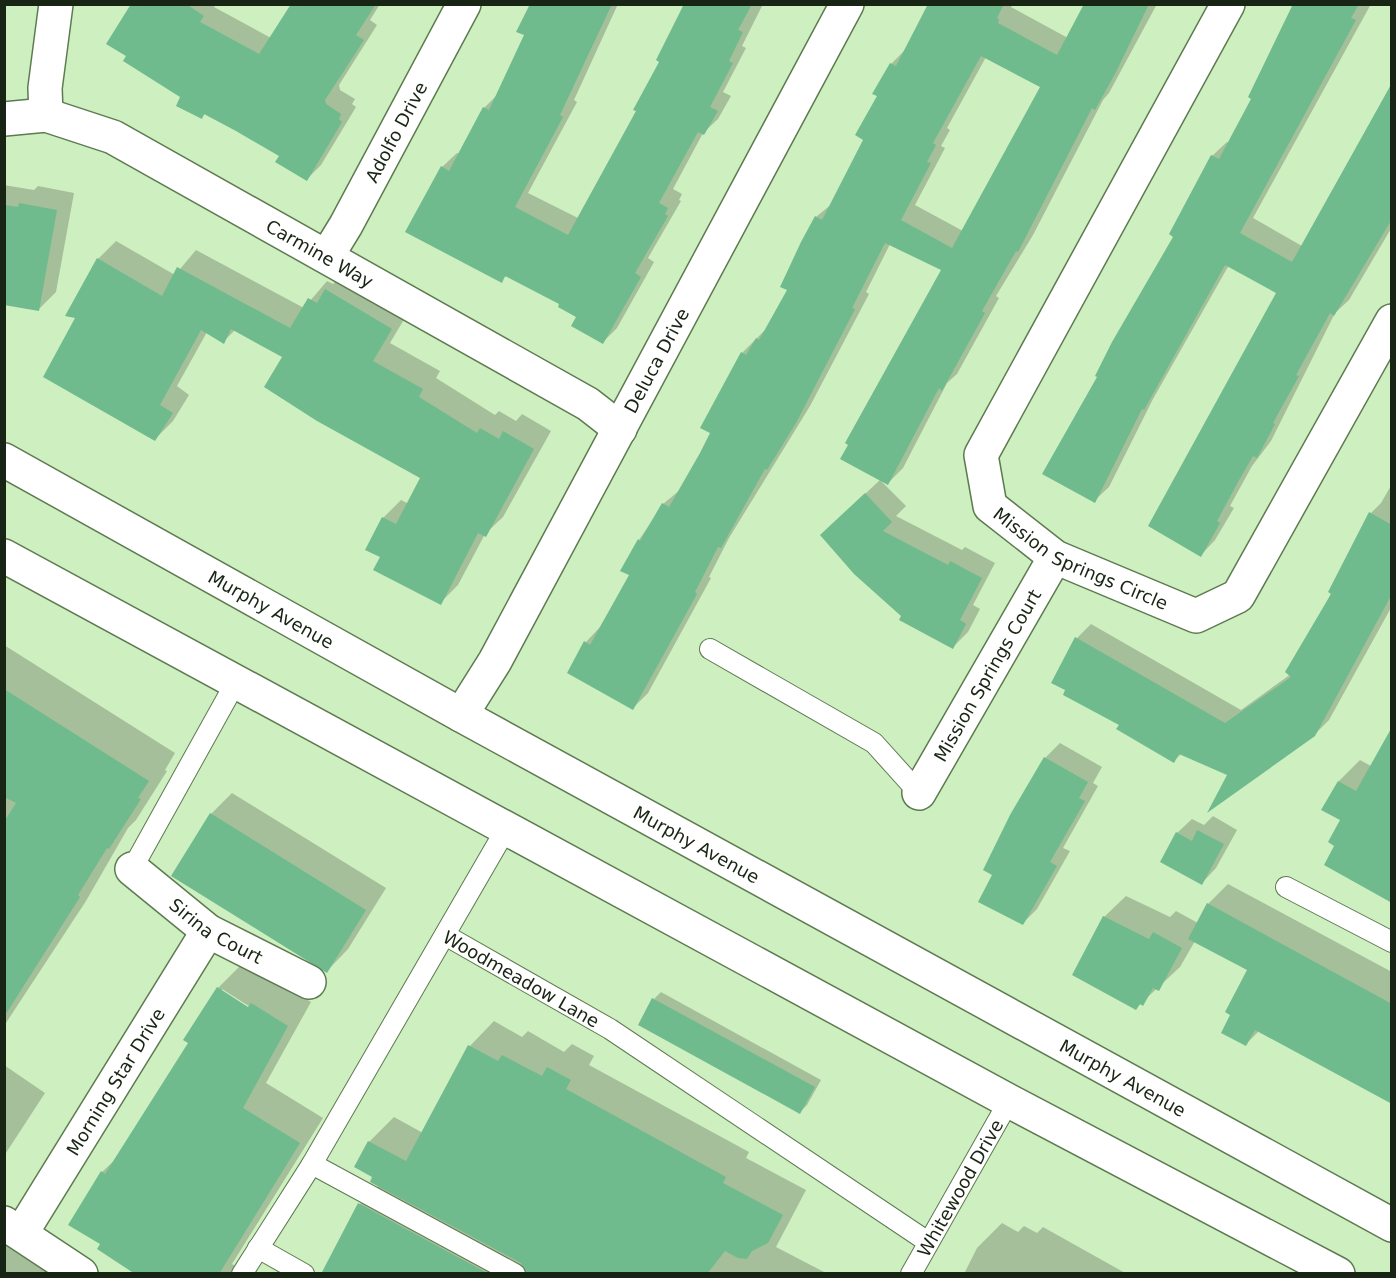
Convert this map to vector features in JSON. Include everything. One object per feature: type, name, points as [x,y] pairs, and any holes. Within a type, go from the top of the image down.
[{"type":"street","points":[[46,115],[45,87],[56,4]]},
{"type":"street","name":"Adolfo Drive","points":[[327,256],[346,225],[464,4]]},
{"type":"street","name":"Deluca Drive","points":[[461,715],[495,661],[847,4]]},
{"type":"street","name":"Mission Springs Circle","points":[[1228,4],[981,455],[990,506],[1055,557],[1196,616],[1238,596],[1392,321]]},
{"type":"street","name":"Carmine Way","points":[[4,119],[46,115],[113,137],[588,404],[620,429]]},
{"type":"street","name":"Murphy Avenue","points":[[4,460],[461,715],[1392,1225]]},
{"type":"street","points":[[4,556],[237,680],[506,829],[1009,1101],[1338,1274]]},
{"type":"street","name":"Mission Springs Court","points":[[919,793],[1055,557]]},
{"type":"street","name":"Sirina Court","points":[[132,869],[208,931],[309,982]]},
{"type":"street","name":"Morning Star Drive","points":[[13,1227],[208,931]]},
{"type":"street","points":[[13,1227],[81,1274]]},
{"type":"lane","points":[[710,649],[874,743],[919,793]]},
{"type":"lane","points":[[132,869],[237,680]]},
{"type":"lane","points":[[445,935],[506,829]]},
{"type":"lane","points":[[1286,887],[1392,942]]},
{"type":"lane","name":"Woodmeadow Lane","points":[[242,1274],[312,1164],[445,935],[610,1029],[928,1242]]},
{"type":"lane","name":"Whitewood Drive","points":[[911,1274],[982,1153],[1009,1101]]},
{"type":"lane","points":[[312,1164],[515,1274]]},
{"type":"lane","points":[[258,1248],[304,1274]]},
{"type":"building","points":[[131,4],[186,4],[204,16],[200,22],[259,54],[291,4],[376,4],[356,35],[364,40],[325,100],[326,104],[341,114],[339,119],[342,122],[307,181],[275,162],[279,156],[236,131],[204,114],[202,119],[176,106],[180,97],[123,61],[126,56],[106,44]]},
{"type":"building","points":[[530,4],[612,4],[560,115],[563,117],[515,207],[568,235],[636,111],[633,110],[659,62],[656,60],[684,4],[752,4],[738,30],[743,32],[729,61],[733,63],[710,107],[718,111],[704,135],[698,132],[659,203],[668,208],[665,214],[668,216],[635,273],[641,277],[603,344],[571,326],[576,317],[558,307],[559,304],[505,276],[502,283],[405,232],[441,166],[449,171],[483,107],[489,110],[524,35],[516,32]]},
{"type":"building","points":[[928,4],[1004,4],[997,18],[998,23],[1057,55],[1084,4],[1149,4],[1116,72],[1095,110],[1092,108],[1018,252],[1016,251],[982,311],[985,313],[942,391],[939,388],[888,485],[840,459],[848,445],[845,443],[941,270],[885,243],[852,308],[855,309],[796,423],[767,470],[765,469],[721,548],[718,547],[695,592],[697,594],[633,710],[567,673],[584,641],[590,645],[629,575],[620,571],[638,539],[640,541],[662,503],[669,507],[700,453],[710,433],[700,428],[741,352],[746,355],[756,338],[759,340],[787,290],[780,287],[801,242],[815,216],[822,220],[863,140],[855,135],[877,96],[872,94],[890,63],[896,66]],"holes":[[[981,56],[1040,87],[952,248],[901,220],[931,163],[927,162],[936,145],[933,143]]]},
{"type":"building","points":[[1293,4],[1359,4],[1351,18],[1356,20],[1240,233],[1292,262],[1392,83],[1392,219],[1334,316],[1330,313],[1296,375],[1299,376],[1273,423],[1275,424],[1257,458],[1253,456],[1238,482],[1217,521],[1220,523],[1201,557],[1148,526],[1276,293],[1225,265],[1144,410],[1142,409],[1095,503],[1042,474],[1097,377],[1095,376],[1112,342],[1173,237],[1169,234],[1211,155],[1219,159],[1251,99],[1248,97]]},
{"type":"building","points":[[19,203],[57,210],[39,311],[4,305],[4,205],[18,207]]},
{"type":"building","points":[[97,258],[162,296],[177,267],[290,328],[308,298],[317,303],[325,289],[392,329],[373,361],[423,389],[419,397],[477,433],[480,428],[499,439],[503,431],[534,449],[486,537],[478,533],[441,605],[373,570],[380,557],[365,550],[382,517],[396,524],[420,478],[317,421],[264,387],[282,357],[231,329],[224,344],[201,330],[160,405],[173,413],[155,441],[43,377],[75,318],[65,316]]},
{"type":"building","points":[[865,493],[892,522],[883,531],[948,565],[950,561],[982,578],[960,620],[966,624],[953,649],[899,620],[901,616],[854,574],[820,535]]},
{"type":"building","points":[[1369,512],[1392,525],[1392,594],[1315,736],[1207,813],[1227,775],[1179,754],[1174,763],[1116,729],[1119,725],[1063,695],[1065,690],[1051,683],[1075,637],[1225,723],[1291,677],[1285,672],[1331,594],[1328,592]]},
{"type":"building","points":[[4,689],[149,781],[138,798],[141,799],[109,849],[107,848],[78,895],[80,897],[4,1017],[4,822],[16,803],[4,797]]},
{"type":"building","points":[[1392,727],[1392,903],[1324,865],[1334,846],[1328,842],[1340,820],[1321,810],[1338,781],[1356,791]]},
{"type":"building","points":[[1044,757],[1088,782],[1079,798],[1085,801],[1050,862],[1057,866],[1023,925],[978,902],[992,875],[983,870],[1010,815]]},
{"type":"building","points":[[210,813],[366,910],[327,973],[171,876]]},
{"type":"building","points":[[1197,830],[1224,844],[1202,885],[1160,862],[1176,832],[1192,841]]},
{"type":"building","points":[[1207,903],[1392,1004],[1392,1104],[1255,1030],[1246,1046],[1221,1033],[1230,1015],[1225,1012],[1247,970],[1188,939]]},
{"type":"building","points":[[1103,916],[1149,939],[1153,932],[1182,948],[1159,991],[1153,988],[1143,1006],[1140,1004],[1136,1010],[1072,975]]},
{"type":"building","points":[[217,987],[248,1007],[251,1003],[288,1026],[243,1108],[300,1143],[219,1274],[135,1274],[97,1249],[100,1244],[68,1225],[101,1171],[105,1174],[188,1043],[183,1040]]},
{"type":"building","points":[[652,998],[815,1087],[800,1114],[638,1025]]},
{"type":"building","points":[[468,1045],[498,1061],[502,1055],[542,1076],[547,1067],[571,1080],[566,1089],[726,1177],[723,1183],[783,1215],[768,1243],[752,1251],[747,1259],[738,1258],[725,1251],[707,1274],[527,1274],[521,1263],[370,1182],[372,1177],[354,1167],[368,1141],[406,1161]]},
{"type":"building","points":[[358,1203],[489,1274],[321,1274]]}]
